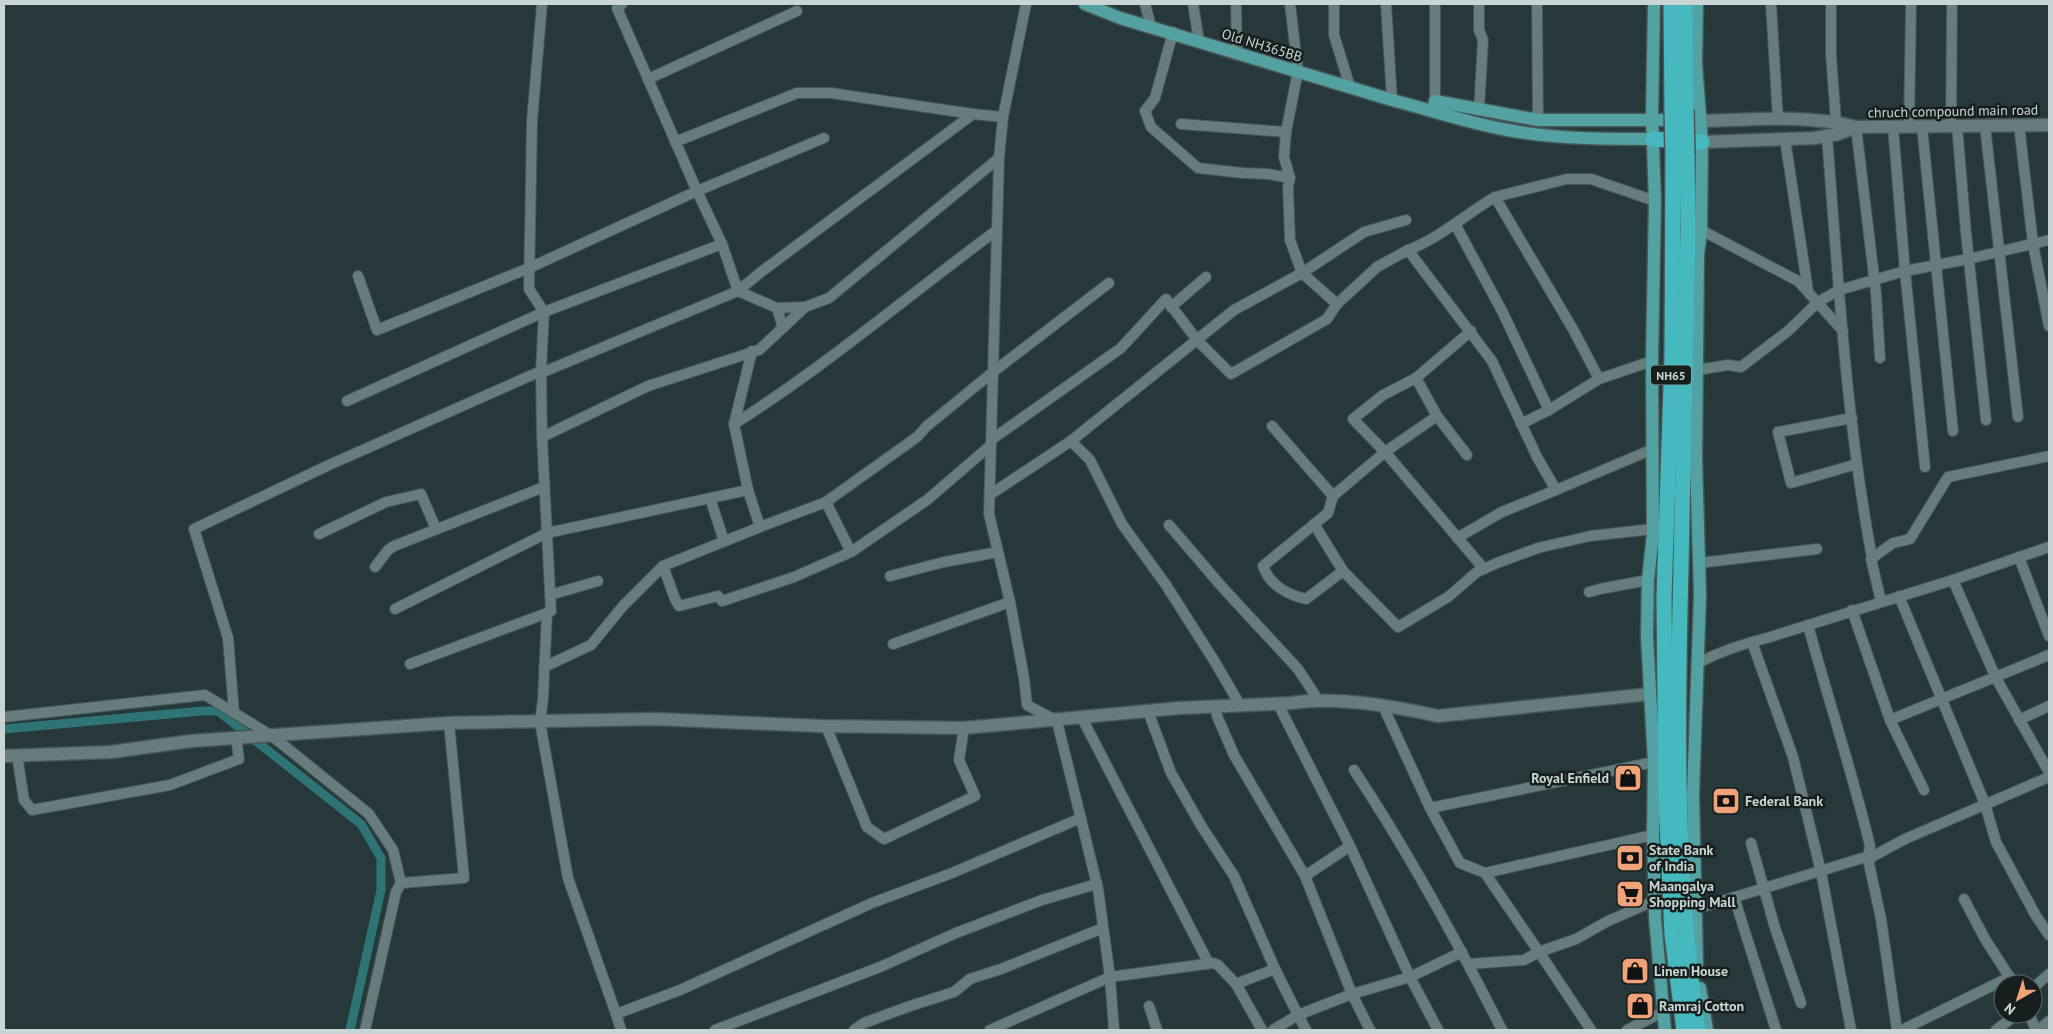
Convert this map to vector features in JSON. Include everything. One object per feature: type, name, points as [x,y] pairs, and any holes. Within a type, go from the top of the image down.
[{"type":"highway","name":"NH65","points":[[1671,4],[1679,110],[1680,154],[1664,597],[1672,635],[1679,750],[1683,880],[1698,1030]]},
{"type":"highway","name":"NH65","points":[[1679,110],[1686,4]]},
{"type":"highway","points":[[1653,139],[1702,142]]},
{"type":"highway","name":"NH65","points":[[1680,154],[1688,239],[1680,596],[1672,635],[1666,798],[1672,925],[1684,1030]]},
{"type":"main road","name":"Old NH365BB","points":[[1085,4],[1120,18],[1173,32],[1392,100],[1479,110],[1538,120],[1652,118],[1700,120]]},
{"type":"main road","points":[[1654,4],[1652,118],[1655,201],[1652,361],[1653,529],[1648,580],[1647,636],[1654,762],[1654,901],[1665,1030]]},
{"type":"main road","points":[[1697,4],[1696,64],[1702,142],[1701,230],[1698,255],[1696,460],[1700,641],[1693,795],[1696,953],[1700,996],[1708,1030]]},
{"type":"main road","name":"Old NH365BB","points":[[1434,106],[1464,121],[1508,131],[1563,137],[1653,139]]},
{"type":"street","points":[[410,664],[551,611],[542,438],[541,372],[544,312],[529,289],[532,121],[542,4]]},
{"type":"street","points":[[622,4],[617,8],[722,244],[738,291],[777,308],[805,307],[829,298],[999,158]]},
{"type":"street","points":[[1026,4],[1003,116],[999,158],[989,514],[1010,602],[1027,705],[1057,721],[1097,884],[1110,976],[1114,1030]]},
{"type":"street","points":[[1145,4],[1151,27]]},
{"type":"street","points":[[1193,4],[1199,41]]},
{"type":"street","points":[[1236,4],[1237,52]]},
{"type":"street","points":[[1290,4],[1298,71],[1286,132],[1284,157],[1290,178],[1288,186],[1290,240],[1302,273],[1337,304]]},
{"type":"street","points":[[1334,4],[1334,35],[1350,87]]},
{"type":"street","points":[[1386,4],[1392,100]]},
{"type":"street","points":[[1434,106],[1435,4]]},
{"type":"street","points":[[1479,4],[1479,30],[1483,40],[1479,110]]},
{"type":"street","points":[[1537,4],[1538,120]]},
{"type":"street","points":[[1771,4],[1778,120]]},
{"type":"street","points":[[1831,4],[1831,54],[1836,122]]},
{"type":"street","points":[[1909,127],[1911,4]]},
{"type":"street","points":[[1952,4],[1954,126],[1986,420]]},
{"type":"street","points":[[648,79],[797,11]]},
{"type":"street","points":[[1173,32],[1156,98],[1145,111],[1151,127],[1198,168],[1268,174],[1290,178]]},
{"type":"street","points":[[675,142],[797,93],[831,93],[973,114],[1003,116]]},
{"type":"street","points":[[234,713],[228,638],[194,529],[329,465],[541,372],[738,291],[973,114]]},
{"type":"street","points":[[1700,120],[1836,122],[1856,127]]},
{"type":"street","points":[[1181,124],[1286,132]]},
{"type":"street","name":"chruch compound main road","points":[[1856,127],[2049,125]]},
{"type":"street","points":[[1894,126],[1905,271],[1925,467]]},
{"type":"street","points":[[1985,126],[2018,417]]},
{"type":"street","points":[[2019,126],[2033,244],[2049,323]]},
{"type":"street","points":[[1702,142],[1827,136],[1856,127]]},
{"type":"street","points":[[1856,127],[1874,280],[1880,358]]},
{"type":"street","points":[[1922,127],[1953,431]]},
{"type":"street","points":[[1827,136],[1839,290],[1852,418],[1867,531],[1881,602]]},
{"type":"street","points":[[358,276],[377,330],[529,268],[697,191],[824,138]]},
{"type":"street","points":[[1786,138],[1808,291]]},
{"type":"street","points":[[663,566],[679,606],[718,596],[722,601],[794,577],[851,552],[926,500],[991,443],[1121,348],[1166,299],[1197,340],[1231,374],[1327,319],[1337,304],[1377,267],[1408,250],[1428,242],[1455,224],[1466,214],[1495,197],[1567,179],[1591,179],[1655,201]]},
{"type":"street","points":[[1495,197],[1574,331],[1599,379]]},
{"type":"street","points":[[991,494],[1071,441],[1234,310],[1302,273],[1364,232],[1406,220]]},
{"type":"street","points":[[1455,224],[1502,311],[1549,410]]},
{"type":"street","points":[[734,424],[776,398],[843,349],[915,291],[997,230]]},
{"type":"street","points":[[1701,230],[1798,281],[1843,331]]},
{"type":"street","points":[[1697,370],[1728,365],[1741,367],[1788,331],[1818,302],[1839,290],[1905,271],[1968,259],[2049,240]]},
{"type":"street","points":[[347,401],[544,312],[722,244]]},
{"type":"street","points":[[1408,250],[1492,361],[1537,457],[1556,490]]},
{"type":"street","points":[[1171,306],[1206,277]]},
{"type":"street","points":[[544,667],[591,645],[623,606],[663,566],[826,502],[917,437],[927,426],[993,372],[1109,283]]},
{"type":"street","points":[[542,438],[648,386],[759,350],[805,307]]},
{"type":"street","points":[[777,308],[783,328]]},
{"type":"street","points":[[1471,331],[1416,378],[1383,395],[1353,419],[1385,452],[1484,569]]},
{"type":"street","points":[[752,351],[734,424],[748,490],[760,527]]},
{"type":"street","points":[[1521,424],[1549,410],[1599,379],[1652,361]]},
{"type":"street","points":[[1416,378],[1437,416],[1467,455]]},
{"type":"street","points":[[1343,571],[1306,599],[1290,594],[1266,576],[1263,566],[1328,513],[1333,496],[1385,452],[1437,416]]},
{"type":"street","points":[[1852,418],[1778,432],[1791,483],[1858,464]]},
{"type":"street","points":[[1272,426],[1333,496]]},
{"type":"street","points":[[1071,441],[1090,460],[1122,524],[1171,593],[1240,705]]},
{"type":"street","points":[[1457,538],[1502,512],[1653,449]]},
{"type":"street","points":[[1872,558],[1893,543],[1910,539],[1948,477],[2049,456]]},
{"type":"street","points":[[375,567],[388,550],[394,546],[544,487]]},
{"type":"street","points":[[394,610],[547,533],[748,490]]},
{"type":"street","points":[[319,534],[386,502],[421,494],[436,529]]},
{"type":"street","points":[[710,498],[724,541]]},
{"type":"street","points":[[826,502],[851,552]]},
{"type":"street","points":[[1314,524],[1343,571],[1398,627],[1448,597],[1477,572],[1538,548],[1590,536],[1653,529]]},
{"type":"street","points":[[1169,525],[1223,588],[1298,669],[1319,701]]},
{"type":"street","points":[[1698,663],[1720,651],[1953,580],[2049,547]]},
{"type":"street","points":[[1699,563],[1817,549]]},
{"type":"street","points":[[890,576],[944,562],[998,552]]},
{"type":"street","points":[[2019,557],[2049,636]]},
{"type":"street","points":[[1589,592],[1600,588],[1648,580]]},
{"type":"street","points":[[1953,580],[1996,678],[2049,772]]},
{"type":"street","points":[[550,595],[598,582]]},
{"type":"street","points":[[1899,596],[1985,804],[1996,842],[2036,916],[2049,934]]},
{"type":"street","points":[[893,644],[1010,602]]},
{"type":"street","points":[[1852,610],[1890,720],[1924,790]]},
{"type":"street","points":[[547,613],[540,722],[568,878],[621,1030]]},
{"type":"street","points":[[1808,625],[1828,698],[1851,770],[1870,846],[1869,857],[1881,919],[1897,1030]]},
{"type":"street","points":[[1752,642],[1793,757],[1821,872],[1852,1030]]},
{"type":"street","points":[[1890,720],[1941,701],[2049,654]]},
{"type":"street","points":[[236,738],[238,759],[170,785],[32,810],[24,800],[10,756],[111,752],[191,741],[449,723],[655,720],[826,726],[964,728],[1057,721],[1148,711],[1319,701],[1383,706],[1438,716],[1650,694]]},
{"type":"street","points":[[4,717],[205,695],[272,736],[370,814],[393,850],[402,884]]},
{"type":"street","points":[[1278,704],[1350,846],[1410,977],[1438,1030]]},
{"type":"street","points":[[1216,706],[1217,716],[1234,755],[1305,876],[1352,994],[1370,1030]]},
{"type":"street","points":[[1383,706],[1430,808],[1460,863],[1485,873],[1591,1030]]},
{"type":"street","points":[[2019,720],[2049,706]]},
{"type":"street","points":[[1148,711],[1171,773],[1202,827],[1234,876],[1275,969],[1306,1030]]},
{"type":"street","points":[[1082,718],[1208,962]]},
{"type":"street","points":[[365,1030],[396,892],[402,884],[464,878],[449,723]]},
{"type":"street","points":[[826,726],[867,827],[884,839],[975,796],[959,760],[964,728]]},
{"type":"street","points":[[1430,808],[1654,762]]},
{"type":"street","points":[[1354,770],[1469,964],[1502,1030]]},
{"type":"street","points":[[1696,909],[1869,857],[1905,839],[2049,777]]},
{"type":"street","points":[[616,1014],[680,990],[872,903],[952,873],[1080,818]]},
{"type":"street","points":[[1485,873],[1653,835]]},
{"type":"street","points":[[1751,843],[1774,928],[1801,1002]]},
{"type":"street","points":[[1305,876],[1350,846]]},
{"type":"street","points":[[715,1030],[880,967],[956,932],[1042,900],[1097,884]]},
{"type":"street","points":[[1734,898],[1776,1030]]},
{"type":"street","points":[[1964,900],[2008,974]]},
{"type":"street","points":[[1469,964],[1524,960],[1539,952],[1576,939],[1608,921],[1654,901]]},
{"type":"street","points":[[854,1030],[864,1023],[954,992],[970,979],[1001,969],[1103,928]]},
{"type":"street","points":[[1273,1030],[1298,1015],[1352,994],[1410,977],[1462,952]]},
{"type":"street","points":[[990,1030],[1110,976],[1208,962],[1218,965],[1236,984],[1262,1030]]},
{"type":"street","points":[[1236,984],[1275,969]]},
{"type":"street","points":[[1902,1030],[1993,989]]},
{"type":"street","points":[[1149,1006],[1157,1030]]},
{"type":"street","points":[[1627,1030],[1663,1012]]},
{"type":"street","points":[[2037,1030],[2049,1021]]},
{"type":"waterway","points":[[4,729],[218,711],[361,824],[381,858],[381,890],[350,1030]]},
{"type":"place","name":"Royal Enfield","points":[[1628,778]]},
{"type":"place","name":"Federal Bank","points":[[1726,801]]},
{"type":"place","name":"State Bank of India","points":[[1630,858]]},
{"type":"place","name":"Maangalya Shopping Mall","points":[[1630,894]]},
{"type":"place","name":"Linen House","points":[[1635,971]]},
{"type":"place","name":"Ramraj Cotton","points":[[1640,1006]]}]
